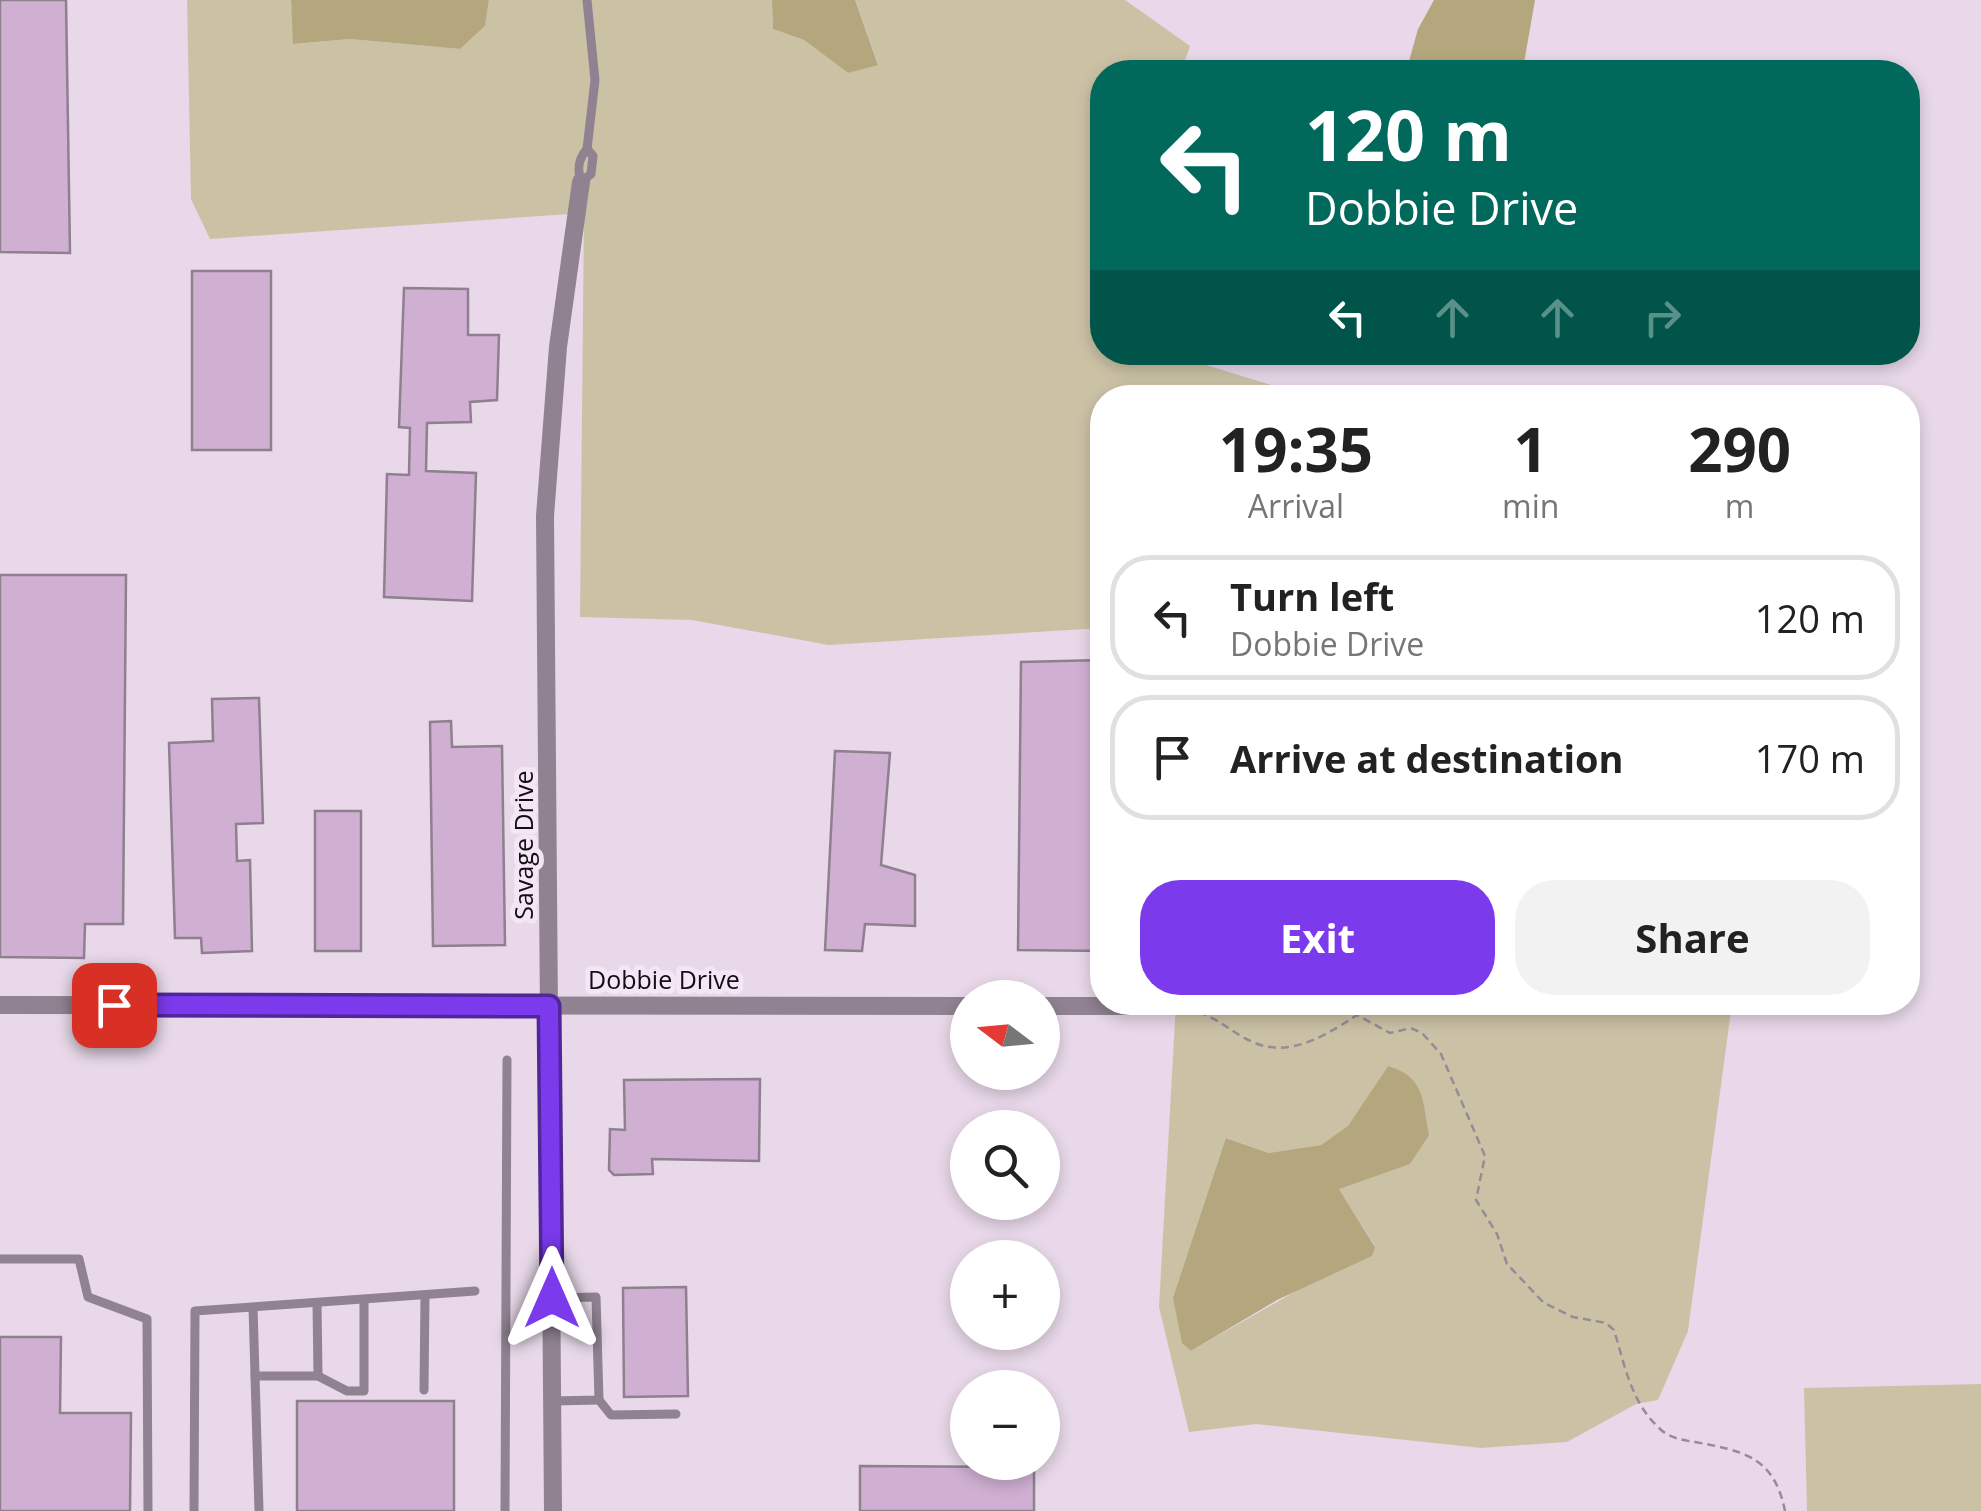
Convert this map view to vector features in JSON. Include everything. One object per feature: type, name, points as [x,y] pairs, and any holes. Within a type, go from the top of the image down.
[{"type":"street","name":"Savage Drive","points":[[553,1511],[546,516],[558,348],[582,182]]},
{"type":"street","name":"Dobbie Drive","points":[[0,1004],[950,1006]]},
{"type":"street","points":[[1060,1006],[1090,1006]]},
{"type":"lane","name":"Savage Drive","points":[[582,182],[591,174],[593,156],[587,148],[595,80],[587,0]]},
{"type":"lane","points":[[505,1511],[506,1060]]},
{"type":"lane","points":[[0,1258],[79,1258],[88,1297],[147,1319],[148,1511]]},
{"type":"lane","points":[[194,1511],[195,1311],[475,1291]]},
{"type":"lane","points":[[424,1390],[425,1296]]},
{"type":"lane","points":[[552,1298],[596,1297],[598,1400],[611,1415],[676,1414]]},
{"type":"lane","points":[[255,1376],[318,1376],[347,1391],[364,1391],[364,1300]]},
{"type":"lane","points":[[317,1303],[318,1376]]},
{"type":"lane","points":[[253,1307],[259,1511]]},
{"type":"lane","points":[[553,1401],[598,1400]]},
{"type":"path","points":[[1210,1015],[1258,1044],[1298,1047],[1356,1015],[1390,1033],[1411,1028],[1422,1034],[1441,1054],[1484,1156],[1476,1200],[1498,1234],[1507,1264],[1544,1302],[1573,1317],[1606,1323],[1614,1330],[1633,1395],[1660,1430],[1675,1438],[1741,1451],[1766,1466],[1782,1493],[1785,1511]]},
{"type":"shaded area","points":[[187,0],[291,0],[294,44],[350,39],[460,49],[485,26],[489,0],[772,0],[773,29],[804,40],[848,73],[878,64],[855,0],[1125,0],[1190,46],[1185,60],[1090,60],[1090,365],[1206,365],[1271,385],[1090,385],[1090,629],[829,645],[692,620],[580,617],[584,213],[210,239],[191,199]]},
{"type":"shaded area","points":[[291,0],[489,0],[485,26],[460,49],[350,39],[293,44]]},
{"type":"shaded area","points":[[772,0],[855,0],[878,65],[848,73],[804,40],[773,29]]},
{"type":"shaded area","points":[[1434,0],[1535,0],[1525,60],[1409,60],[1418,29]]},
{"type":"shaded area","points":[[1175,1015],[1730,1015],[1688,1331],[1658,1400],[1636,1404],[1567,1442],[1481,1448],[1256,1424],[1189,1432],[1159,1307]],"holes":[[[1388,1066],[1339,1189],[1375,1246],[1191,1351],[1227,1138],[1269,1153],[1321,1145],[1348,1127]]]},
{"type":"shaded area","points":[[1388,1066],[1416,1084],[1429,1135],[1410,1164],[1339,1189],[1375,1247],[1372,1256],[1277,1300],[1191,1351],[1182,1343],[1173,1298],[1226,1138],[1269,1153],[1321,1145],[1348,1126]]},
{"type":"shaded area","points":[[1981,1384],[1981,1511],[1807,1511],[1804,1388]]},
{"type":"building","points":[[0,0],[66,0],[70,253],[0,252]]},
{"type":"building","points":[[192,271],[271,271],[271,450],[192,450]]},
{"type":"building","points":[[404,288],[468,289],[468,335],[499,335],[497,400],[470,402],[471,422],[427,423],[426,471],[476,473],[472,601],[384,597],[387,474],[409,475],[410,428],[399,427]]},
{"type":"building","points":[[0,575],[126,575],[123,924],[85,924],[84,958],[0,957]]},
{"type":"building","points":[[1090,660],[1090,951],[1018,950],[1021,662]]},
{"type":"building","points":[[259,698],[263,823],[236,824],[237,861],[250,860],[252,951],[202,953],[201,938],[175,938],[169,743],[213,741],[212,699]]},
{"type":"building","points":[[451,721],[452,747],[502,746],[505,945],[433,946],[430,722]]},
{"type":"building","points":[[835,751],[890,753],[881,865],[915,875],[915,926],[865,924],[862,951],[825,950]]},
{"type":"building","points":[[315,811],[361,811],[361,951],[315,951]]},
{"type":"building","points":[[760,1079],[759,1161],[652,1159],[653,1174],[614,1175],[609,1170],[610,1129],[625,1130],[624,1080]]},
{"type":"building","points":[[686,1287],[688,1396],[624,1397],[623,1288]]},
{"type":"building","points":[[0,1337],[61,1337],[60,1413],[131,1413],[130,1511],[0,1511]]},
{"type":"building","points":[[297,1401],[454,1401],[454,1511],[297,1511]]},
{"type":"building","points":[[860,1466],[950,1467],[950,1480],[1034,1480],[1034,1511],[860,1511]]},
{"type":"route","points":[[114,1005],[549,1006],[552,1298]]}]
